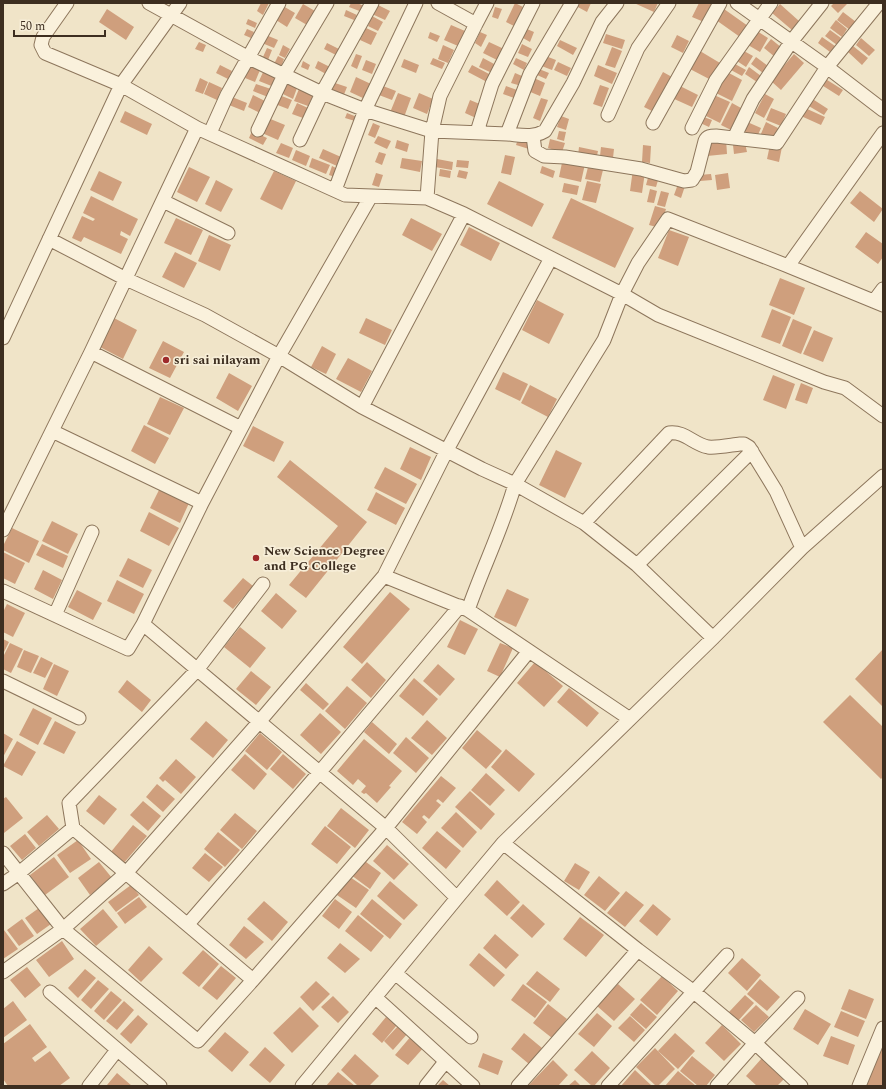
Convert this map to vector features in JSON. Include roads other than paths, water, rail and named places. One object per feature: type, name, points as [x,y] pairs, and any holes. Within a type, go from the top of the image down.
[{"type":"street","points":[[67,3],[43,37],[41,46],[45,53],[121,84],[197,128],[344,195],[427,198],[464,214],[622,294],[658,315],[824,382],[845,388],[883,416]]},
{"type":"street","points":[[149,3],[247,57],[322,93],[365,110],[432,131],[477,132],[533,136],[546,131],[573,83],[602,22],[616,3]]},
{"type":"street","points":[[3,338],[121,84],[180,3]]},
{"type":"street","points":[[210,133],[226,95],[279,3]]},
{"type":"street","points":[[258,130],[284,75],[327,3]]},
{"type":"street","points":[[300,140],[322,93],[372,3]]},
{"type":"street","points":[[335,190],[365,110],[416,3]]},
{"type":"street","points":[[438,3],[476,24]]},
{"type":"street","points":[[427,198],[432,131],[440,96],[487,3]]},
{"type":"street","points":[[477,132],[492,84],[533,3]]},
{"type":"street","points":[[508,134],[530,74],[572,3]]},
{"type":"street","points":[[608,115],[638,48],[669,3]]},
{"type":"street","points":[[652,123],[720,3]]},
{"type":"street","points":[[737,3],[827,67],[883,110]]},
{"type":"street","points":[[692,128],[716,80],[758,19],[771,3]]},
{"type":"street","points":[[734,138],[753,99],[791,42],[822,3]]},
{"type":"street","points":[[533,136],[535,151],[544,156],[565,157],[641,169],[684,181],[692,180],[697,172],[706,138],[716,136],[777,143],[827,67],[879,3]]},
{"type":"street","points":[[3,530],[8,506],[52,431],[197,128]]},
{"type":"street","points":[[788,266],[883,133]]},
{"type":"street","points":[[3,591],[128,649],[279,356],[371,196]]},
{"type":"street","points":[[163,201],[228,233]]},
{"type":"street","points":[[362,407],[464,214]]},
{"type":"street","points":[[188,924],[464,608],[474,592],[510,503],[515,484],[604,340],[622,294],[638,263],[668,219],[878,303],[883,289]]},
{"type":"street","points":[[49,239],[126,279],[205,315],[279,356],[362,407],[482,469],[515,484],[584,523],[637,565],[713,638]]},
{"type":"street","points":[[3,972],[63,929],[126,873],[259,722],[384,576],[447,450],[551,258]]},
{"type":"street","points":[[91,352],[241,428]]},
{"type":"street","points":[[52,431],[202,503]]},
{"type":"street","points":[[584,523],[669,433],[675,432],[680,433],[702,445],[710,447],[744,444],[749,447],[776,491],[802,548]]},
{"type":"street","points":[[637,565],[752,451]]},
{"type":"street","points":[[302,1086],[503,843],[713,638],[802,548],[883,476]]},
{"type":"street","points":[[55,615],[92,532]]},
{"type":"street","points":[[384,576],[464,608],[630,719]]},
{"type":"street","points":[[253,980],[73,828],[69,803],[198,670],[263,584]]},
{"type":"street","points":[[142,624],[386,828],[457,898]]},
{"type":"street","points":[[3,853],[63,929],[198,1041],[386,828],[530,651]]},
{"type":"street","points":[[3,682],[79,718]]},
{"type":"street","points":[[3,884],[19,873],[73,828]]},
{"type":"street","points":[[503,843],[638,950],[694,992],[755,1043],[801,1086]]},
{"type":"street","points":[[518,1086],[638,950]]},
{"type":"street","points":[[608,1086],[727,955]]},
{"type":"street","points":[[395,974],[471,1037]]},
{"type":"street","points":[[50,992],[160,1086]]},
{"type":"street","points":[[375,997],[473,1086]]},
{"type":"street","points":[[717,1086],[798,998]]},
{"type":"street","points":[[858,1086],[883,1028]]},
{"type":"street","points":[[89,1086],[117,1050]]},
{"type":"street","points":[[426,1086],[445,1062]]},
{"type":"place","name":"sri sai nilayam","points":[[166,360]]},
{"type":"place","name":"New Science Degree and PG College","points":[[256,558]]}]
